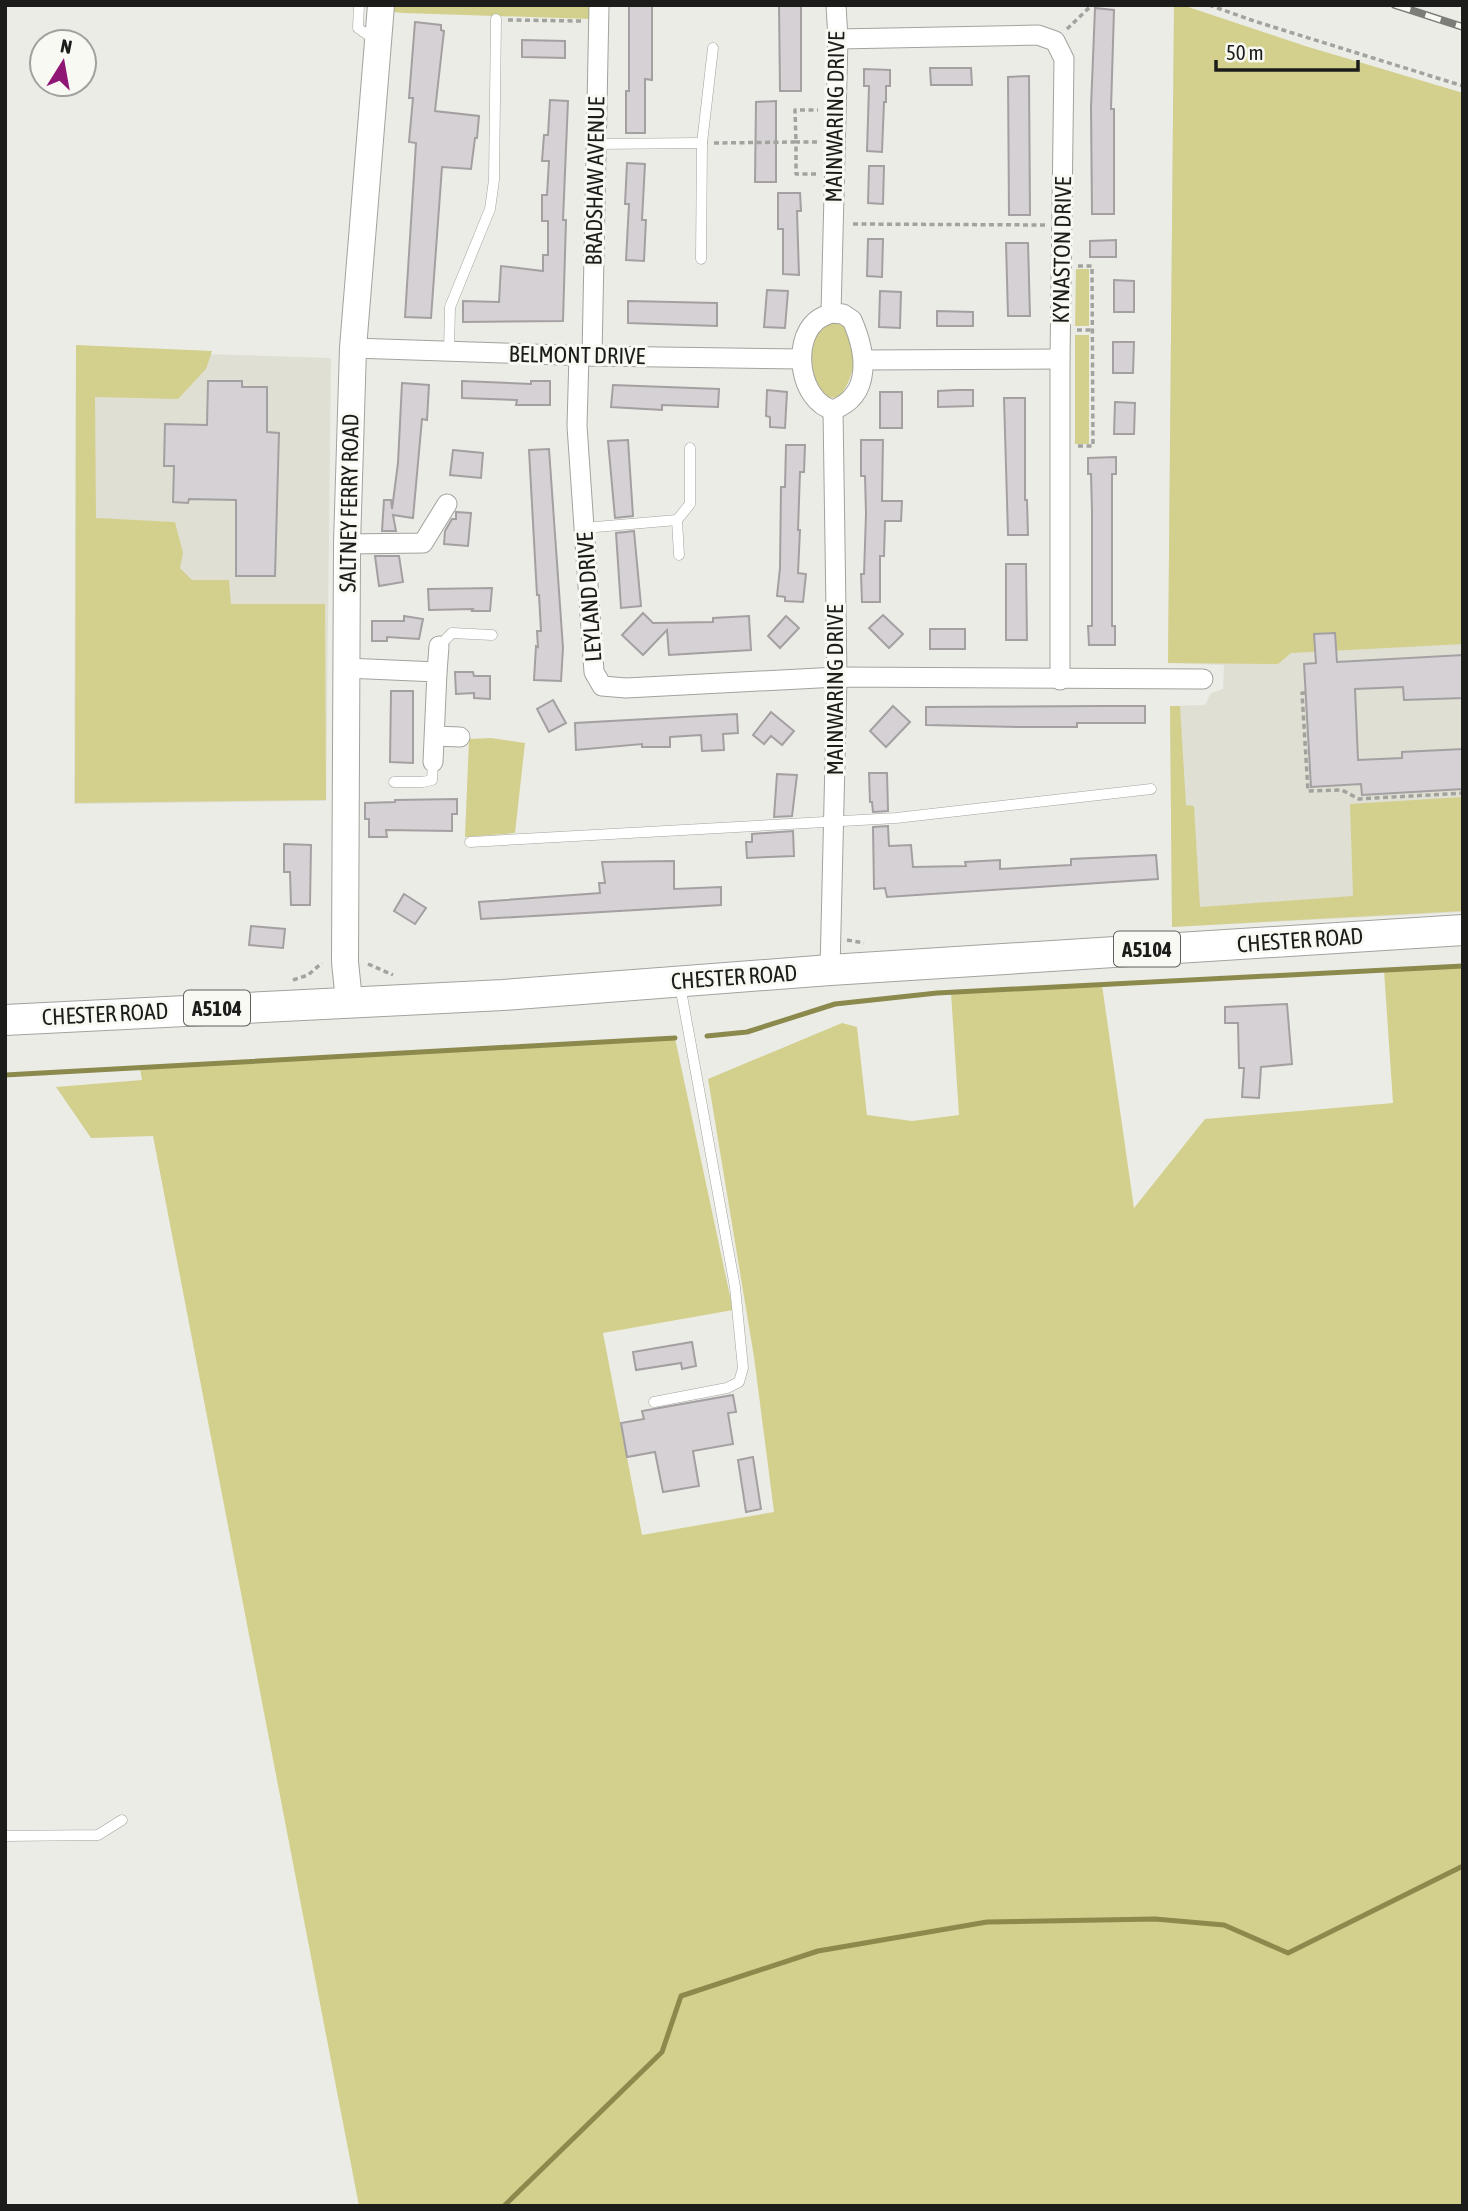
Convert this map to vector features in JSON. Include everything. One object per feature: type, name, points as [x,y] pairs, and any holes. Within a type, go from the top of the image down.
[{"type":"main road","name":"SALTNEY FERRY ROAD","points":[[349,1001],[345,962],[346,668],[353,348],[381,5]]},
{"type":"main road","name":"CHESTER ROAD","points":[[5,1020],[503,995],[830,970],[1463,930]]},
{"type":"street","name":"MAINWARING DRIVE","points":[[831,313],[838,39],[836,5]]},
{"type":"street","name":"BRADSHAW AVENUE","points":[[585,356],[596,144],[599,14]]},
{"type":"street","points":[[838,39],[1038,35],[1055,41]]},
{"type":"street","name":"KYNASTON DRIVE","points":[[1055,41],[1064,59],[1060,680]]},
{"type":"street","points":[[831,313],[843,314],[852,320],[865,360],[862,375],[851,399],[845,405],[833,410],[820,404],[806,381],[801,359],[808,331],[817,320],[831,313]]},
{"type":"street","name":"BELMONT DRIVE","points":[[353,348],[585,356],[801,359]]},
{"type":"street","name":"LEYLAND DRIVE","points":[[585,356],[577,426],[594,672],[602,686],[626,688],[837,677]]},
{"type":"street","points":[[865,360],[1060,359]]},
{"type":"street","name":"MAINWARING DRIVE","points":[[830,970],[837,677],[833,410]]},
{"type":"street","points":[[347,544],[423,543],[447,504]]},
{"type":"street","points":[[433,762],[439,646]]},
{"type":"street","points":[[346,668],[437,672]]},
{"type":"street","points":[[837,677],[1203,679]]},
{"type":"street","points":[[435,736],[460,737]]},
{"type":"lane","points":[[359,5],[358,29],[378,42]]},
{"type":"lane","points":[[449,351],[450,307],[490,209],[494,180],[496,19]]},
{"type":"lane","points":[[702,259],[702,143],[713,48]]},
{"type":"lane","points":[[596,144],[702,143]]},
{"type":"lane","points":[[679,555],[677,520],[690,504],[690,448]]},
{"type":"lane","points":[[584,528],[677,520]]},
{"type":"lane","points":[[439,646],[452,633],[492,635]]},
{"type":"lane","points":[[394,782],[432,780],[433,762]]},
{"type":"lane","points":[[470,842],[834,822],[960,811],[1151,789]]},
{"type":"lane","points":[[654,1402],[727,1388],[738,1382],[743,1368],[734,1287],[680,981]]},
{"type":"lane","points":[[5,1836],[98,1835],[122,1820]]},
{"type":"path","points":[[1055,41],[1092,5]]},
{"type":"path","points":[[1209,5],[1267,26],[1463,86]]},
{"type":"path","points":[[496,19],[599,14]]},
{"type":"path","points":[[834,174],[796,174],[795,110],[836,110]]},
{"type":"path","points":[[702,143],[796,142]]},
{"type":"path","points":[[833,224],[1062,225]]},
{"type":"path","points":[[1060,446],[1093,446],[1092,266],[1062,266]]},
{"type":"path","points":[[1305,693],[1302,693],[1308,791],[1342,790],[1359,799],[1463,793]]},
{"type":"shaded area","points":[[394,5],[591,5],[591,19],[403,13],[394,12]]},
{"type":"shaded area","points":[[1174,5],[1182,5],[1305,46],[1463,93],[1463,912],[1172,927],[1170,706],[1205,705],[1211,693],[1223,689],[1224,665],[1168,663]]},
{"type":"shaded area","points":[[1174,5],[1182,5],[1305,46],[1463,93],[1463,644],[1291,653],[1278,664],[1168,663]]},
{"type":"shaded area","points":[[1076,269],[1089,269],[1089,326],[1075,326]]},
{"type":"shaded area","points":[[829,321],[845,326],[854,353],[849,380],[839,397],[835,398],[825,396],[817,389],[811,369],[812,345],[822,326]]},
{"type":"shaded area","points":[[1075,335],[1089,335],[1089,444],[1075,444]]},
{"type":"shaded area","points":[[76,345],[206,354],[331,358],[326,801],[74,804]]},
{"type":"shaded area","points":[[76,345],[212,351],[206,369],[178,399],[95,397],[96,518],[175,522],[183,553],[180,568],[192,580],[229,580],[231,604],[325,604],[326,800],[75,803]]},
{"type":"shaded area","points":[[1170,706],[1180,706],[1186,805],[1194,806],[1200,907],[1353,896],[1350,804],[1463,797],[1463,911],[1172,927]]},
{"type":"shaded area","points":[[491,738],[525,743],[515,833],[465,837],[469,739]]},
{"type":"shaded area","points":[[1463,966],[1463,2206],[359,2206],[153,1136],[91,1138],[56,1087],[142,1080],[140,1069],[675,1038],[733,1310],[603,1333],[642,1535],[774,1512],[754,1357],[708,1079],[842,1023],[857,1027],[867,1115],[912,1121],[959,1115],[951,993],[1102,985],[1134,1208],[1205,1119],[1393,1103],[1384,970]]},
{"type":"building","points":[[629,5],[652,5],[652,80],[645,79],[645,133],[626,133]]},
{"type":"building","points":[[779,5],[801,5],[801,91],[780,91]]},
{"type":"building","points":[[1095,8],[1114,10],[1111,109],[1114,109],[1114,214],[1092,214],[1091,107]]},
{"type":"building","points":[[415,22],[441,25],[441,30],[444,31],[435,111],[479,116],[471,169],[442,167],[431,318],[405,317],[416,143],[409,142],[413,98],[409,98]]},
{"type":"building","points":[[522,40],[565,41],[565,58],[522,57]]},
{"type":"building","points":[[930,68],[971,68],[972,85],[931,85]]},
{"type":"building","points":[[864,69],[890,70],[890,86],[886,86],[884,102],[882,152],[867,151],[869,86],[864,86]]},
{"type":"building","points":[[1029,76],[1030,215],[1009,215],[1008,77]]},
{"type":"building","points":[[550,100],[568,101],[563,220],[566,220],[563,321],[463,322],[463,301],[499,302],[501,266],[543,271],[543,255],[548,255],[548,221],[542,221],[542,195],[547,195],[549,161],[542,161],[544,135],[548,135]]},
{"type":"building","points":[[776,101],[776,182],[755,182],[756,102]]},
{"type":"building","points":[[627,163],[645,164],[642,220],[646,220],[644,261],[626,260],[629,204],[625,204]]},
{"type":"building","points":[[869,166],[884,166],[883,204],[868,203]]},
{"type":"building","points":[[778,193],[800,193],[801,211],[797,211],[799,275],[783,274],[783,229],[778,229]]},
{"type":"building","points":[[868,239],[883,239],[882,277],[867,276]]},
{"type":"building","points":[[1116,240],[1116,257],[1090,257],[1090,241]]},
{"type":"building","points":[[1006,243],[1028,243],[1030,316],[1008,316]]},
{"type":"building","points":[[1114,280],[1134,281],[1134,312],[1114,312]]},
{"type":"building","points":[[767,290],[788,291],[785,328],[764,327]]},
{"type":"building","points":[[880,291],[901,292],[900,328],[879,327]]},
{"type":"building","points":[[628,301],[717,303],[717,326],[628,323]]},
{"type":"building","points":[[937,311],[973,312],[973,326],[937,326]]},
{"type":"building","points":[[1113,342],[1134,342],[1133,373],[1113,373]]},
{"type":"building","points":[[208,381],[242,381],[242,387],[267,387],[267,432],[279,433],[275,576],[236,576],[236,500],[189,499],[188,503],[173,502],[174,466],[164,466],[165,424],[207,425]]},
{"type":"building","points":[[462,381],[531,384],[531,381],[550,381],[550,405],[516,405],[517,400],[462,398]]},
{"type":"building","points":[[402,383],[429,385],[427,420],[422,419],[413,518],[393,515],[396,531],[382,531],[384,500],[391,500],[392,509],[398,463]]},
{"type":"building","points":[[613,385],[719,389],[718,407],[662,405],[662,410],[611,407]]},
{"type":"building","points":[[767,390],[787,392],[785,428],[770,427],[770,417],[766,416]]},
{"type":"building","points":[[973,390],[973,406],[938,407],[938,391]]},
{"type":"building","points":[[880,392],[902,392],[902,428],[880,428]]},
{"type":"building","points":[[1004,398],[1025,398],[1025,500],[1028,535],[1008,535]]},
{"type":"building","points":[[1115,402],[1135,403],[1134,434],[1114,434]]},
{"type":"building","points":[[628,440],[633,516],[615,518],[608,441]]},
{"type":"building","points":[[861,440],[883,440],[882,501],[902,501],[901,521],[885,521],[884,556],[880,556],[880,602],[862,602],[861,574],[864,574],[866,514],[865,476],[861,476]]},
{"type":"building","points":[[786,445],[805,445],[804,472],[800,472],[798,530],[798,573],[806,574],[803,602],[785,601],[785,597],[777,596],[781,487],[785,487]]},
{"type":"building","points":[[549,449],[563,648],[561,681],[534,680],[537,631],[541,631],[529,450]]},
{"type":"building","points":[[453,450],[483,453],[481,478],[450,475]]},
{"type":"building","points":[[1116,457],[1116,474],[1112,474],[1112,626],[1115,626],[1115,645],[1089,645],[1088,626],[1092,626],[1092,512],[1088,458]]},
{"type":"building","points":[[456,512],[471,513],[468,546],[444,544],[445,531],[452,519],[456,519]]},
{"type":"building","points":[[634,531],[641,606],[621,608],[616,533]]},
{"type":"building","points":[[375,556],[399,556],[403,582],[379,586]]},
{"type":"building","points":[[1006,564],[1026,564],[1027,640],[1006,640]]},
{"type":"building","points":[[492,588],[490,611],[429,610],[428,589]]},
{"type":"building","points":[[643,613],[653,623],[713,622],[713,618],[749,616],[751,650],[669,655],[667,630],[643,655],[622,635]]},
{"type":"building","points":[[883,615],[903,634],[889,648],[869,628]]},
{"type":"building","points":[[404,616],[423,619],[419,639],[387,637],[387,641],[372,641],[372,621],[404,621]]},
{"type":"building","points":[[786,616],[799,628],[780,648],[768,636]]},
{"type":"building","points":[[930,629],[965,629],[965,649],[930,649]]},
{"type":"building","points":[[1335,633],[1337,662],[1463,655],[1463,698],[1404,700],[1403,687],[1355,689],[1358,760],[1402,758],[1402,752],[1463,749],[1463,789],[1362,795],[1361,784],[1311,787],[1304,664],[1316,663],[1314,634]]},
{"type":"building","points":[[455,672],[490,676],[490,699],[474,698],[474,693],[456,694]]},
{"type":"building","points":[[391,691],[413,691],[413,763],[390,762]]},
{"type":"building","points":[[553,700],[566,723],[549,732],[537,709]]},
{"type":"building","points":[[893,706],[910,722],[886,747],[870,731]]},
{"type":"building","points":[[1145,706],[1145,723],[1077,723],[1077,727],[926,725],[926,707]]},
{"type":"building","points":[[771,712],[794,731],[782,745],[771,736],[764,744],[753,735]]},
{"type":"building","points":[[737,714],[738,733],[723,734],[724,750],[702,751],[701,735],[670,737],[670,747],[642,747],[642,744],[576,750],[575,723]]},
{"type":"building","points":[[869,773],[887,773],[888,811],[873,812]]},
{"type":"building","points":[[777,774],[797,775],[792,816],[774,817]]},
{"type":"building","points":[[457,799],[457,814],[452,814],[452,831],[386,830],[387,837],[369,837],[369,819],[365,819],[365,803]]},
{"type":"building","points":[[888,826],[889,846],[911,845],[913,867],[966,866],[965,862],[1000,860],[1000,869],[1071,865],[1071,859],[1156,855],[1158,879],[887,897],[885,888],[874,889],[873,827]]},
{"type":"building","points":[[793,831],[794,856],[747,858],[746,842],[752,842],[752,834]]},
{"type":"building","points":[[284,844],[311,845],[310,905],[291,905],[290,872],[284,872]]},
{"type":"building","points":[[674,861],[674,889],[721,887],[721,905],[481,919],[479,902],[600,893],[599,883],[605,883],[602,862]]},
{"type":"building","points":[[404,894],[426,908],[415,924],[394,911]]},
{"type":"building","points":[[251,926],[285,929],[283,948],[249,945]]},
{"type":"building","points":[[1287,1004],[1292,1064],[1261,1067],[1259,1098],[1242,1097],[1244,1068],[1239,1068],[1238,1023],[1225,1023],[1225,1007]]},
{"type":"building","points":[[692,1342],[696,1366],[682,1369],[681,1363],[636,1370],[633,1352]]},
{"type":"building","points":[[733,1395],[736,1412],[728,1413],[733,1444],[693,1451],[699,1486],[663,1492],[655,1452],[627,1457],[621,1423],[644,1419],[642,1411]]},
{"type":"building","points":[[753,1457],[761,1509],[746,1512],[738,1460]]},
{"type":"waterway","points":[[707,1036],[747,1032],[835,1004],[937,993],[1463,966]]},
{"type":"waterway","points":[[5,1075],[675,1038]]},
{"type":"waterway","points":[[504,2206],[662,2052],[681,1996],[818,1951],[987,1922],[1155,1919],[1224,1925],[1288,1953],[1463,1866]]},
{"type":"railway","points":[[1395,5],[1463,27]]}]
